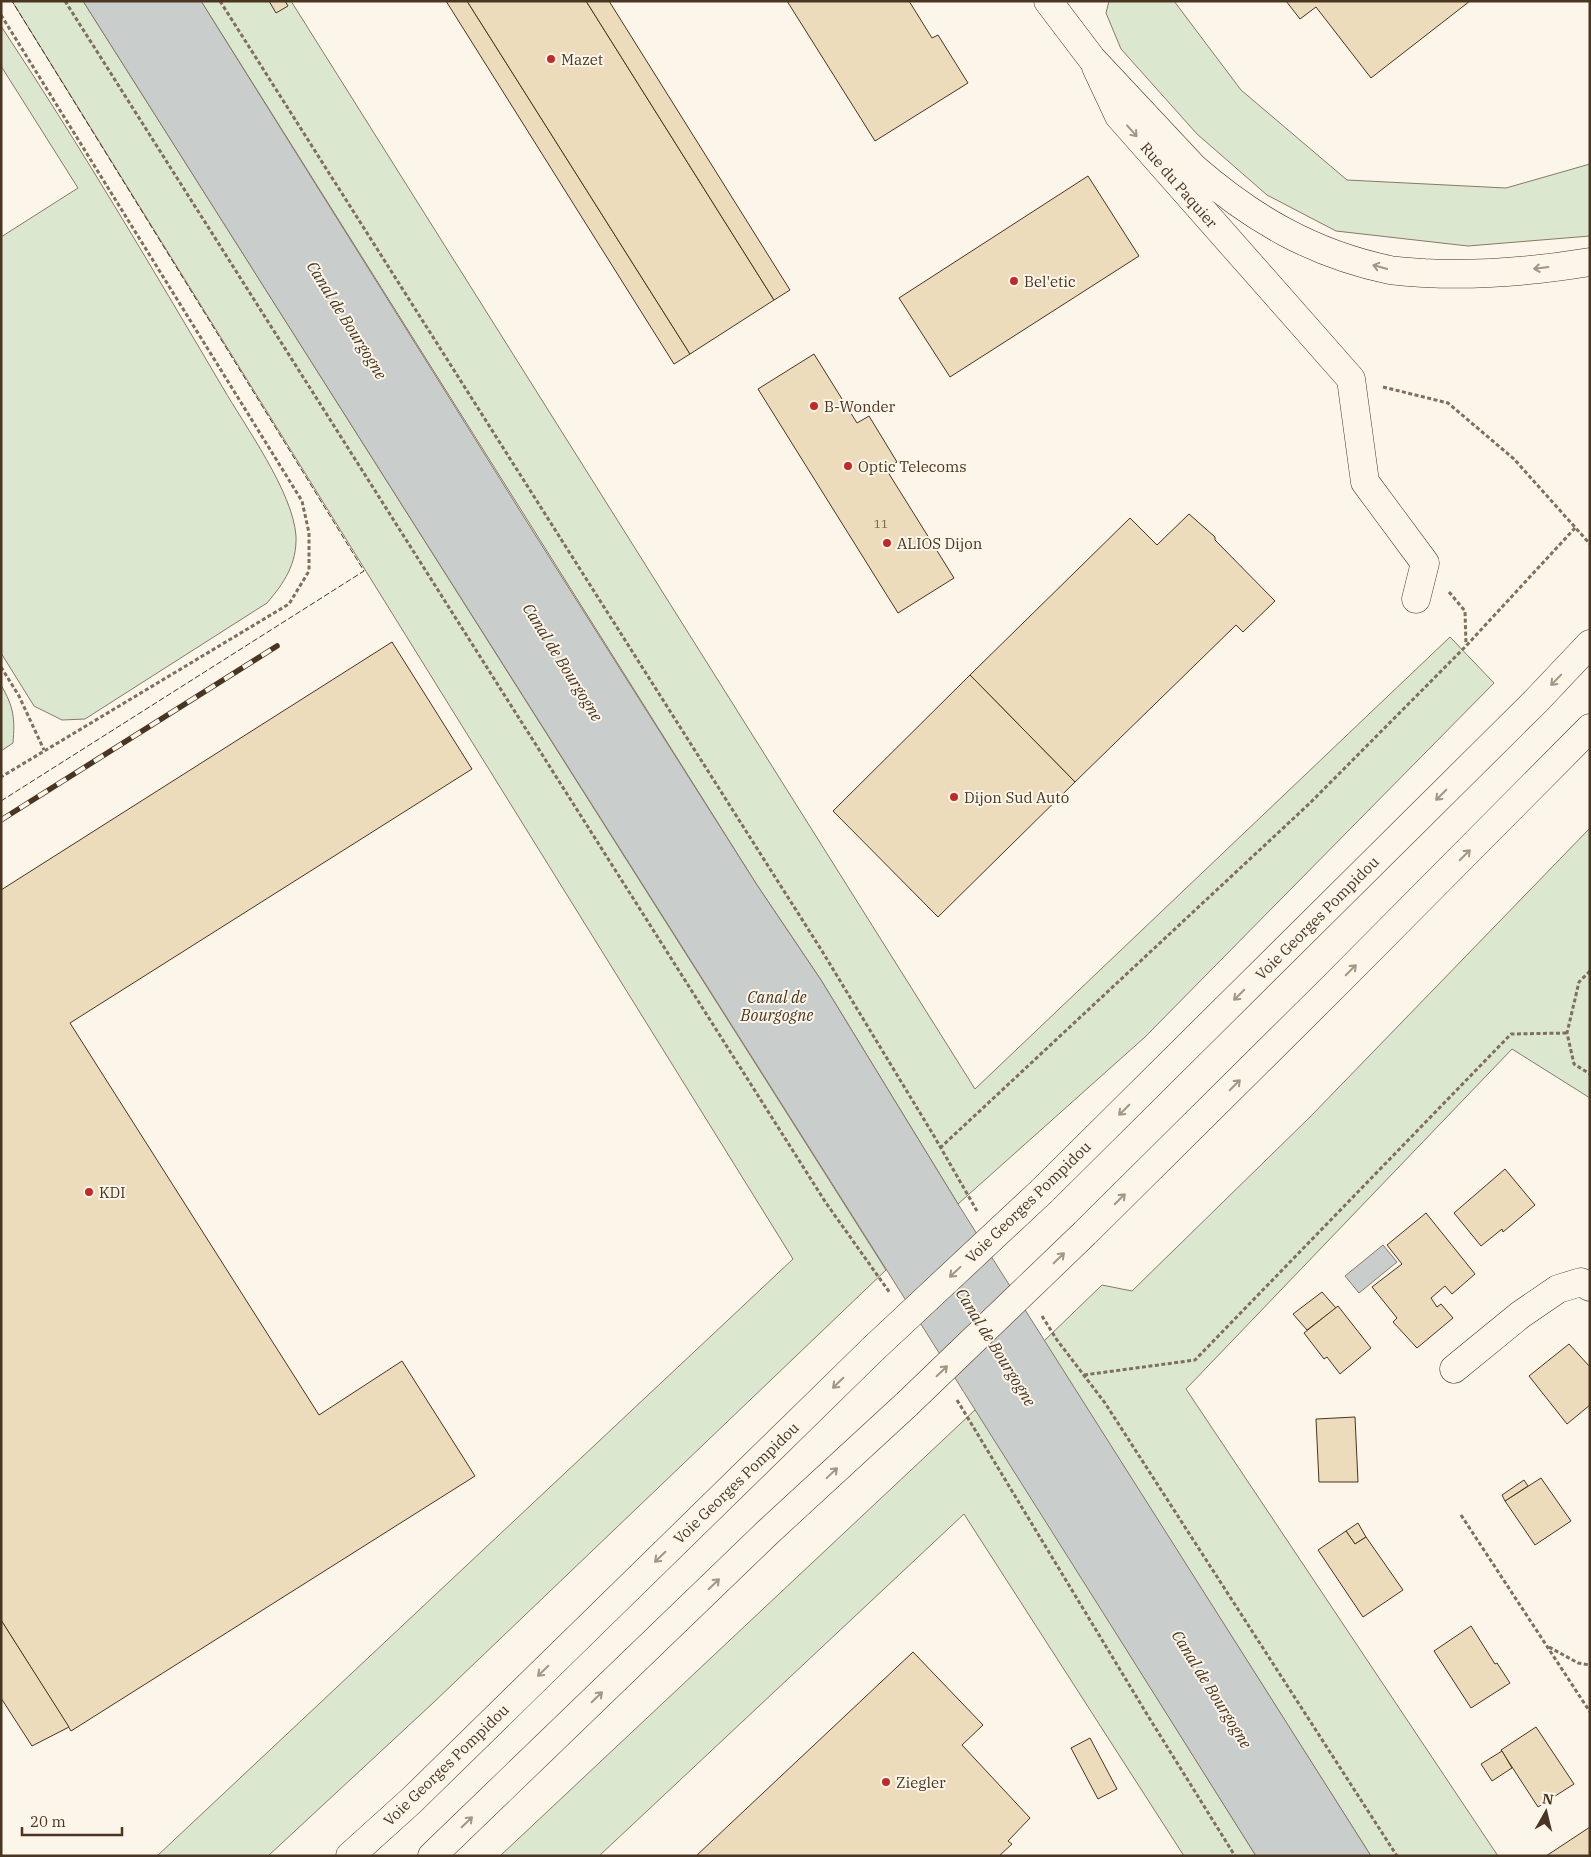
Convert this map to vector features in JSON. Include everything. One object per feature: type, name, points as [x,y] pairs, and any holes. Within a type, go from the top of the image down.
[{"type":"main road","name":"Rue du Paquier","points":[[1048,1],[1092,58],[1194,168],[1282,302]]},
{"type":"main road","name":"Rue du Paquier","points":[[1092,58],[1119,116],[1351,379]]},
{"type":"main road","points":[[1194,168],[1226,195],[1265,223],[1297,240],[1391,270],[1450,274],[1517,271],[1590,262]]},
{"type":"main road","points":[[1351,379],[1364,482],[1425,562],[1416,600]]},
{"type":"main road","name":"Voie Georges Pompidou","points":[[350,1856],[419,1793],[873,1349],[1042,1191],[1536,701],[1590,644]]},
{"type":"main road","points":[[432,1856],[761,1539],[1085,1233],[1590,728]]},
{"type":"main road","points":[[1454,1368],[1520,1315],[1558,1289],[1581,1282],[1590,1287]]},
{"type":"path","points":[[65,1],[826,1203],[891,1294]]},
{"type":"path","points":[[220,1],[816,943],[980,1217]]},
{"type":"path","points":[[1,15],[302,501],[309,533],[309,571],[289,604],[1,777]]},
{"type":"path","points":[[1351,379],[1448,403],[1514,460],[1590,544]]},
{"type":"path","points":[[940,1148],[1310,803],[1466,646],[1575,528]]},
{"type":"path","points":[[1425,562],[1465,611],[1466,646]]},
{"type":"path","points":[[1,668],[19,696],[44,750]]},
{"type":"path","points":[[1590,971],[1579,982],[1567,1033],[1574,1064],[1590,1074]]},
{"type":"path","points":[[1084,1375],[1194,1360],[1511,1034],[1567,1033]]},
{"type":"path","points":[[1042,1315],[1105,1403],[1397,1856]]},
{"type":"path","points":[[954,1396],[1148,1716],[1236,1856]]},
{"type":"path","points":[[1461,1515],[1590,1712]]},
{"type":"path","points":[[1548,1647],[1578,1663],[1590,1665]]},
{"type":"green space","points":[[12,1],[83,1],[886,1270],[433,1703],[268,1856],[157,1856],[793,1259]]},
{"type":"green space","points":[[201,1],[291,1],[975,1089],[1450,637],[1494,683],[1145,1037],[958,1204],[821,980],[757,885]]},
{"type":"green space","points":[[1109,1],[1174,1],[1241,90],[1347,180],[1506,188],[1590,164],[1590,236],[1468,246],[1336,231],[1267,195],[1197,134],[1121,49],[1106,13]]},
{"type":"green space","points":[[1,26],[87,160],[267,460],[286,500],[293,519],[296,536],[292,564],[279,588],[267,603],[85,719],[62,720],[34,706],[1,653],[1,237],[78,188],[1,66]]},
{"type":"green space","points":[[1,685],[9,700],[13,713],[14,727],[13,743],[1,751]]},
{"type":"green space","points":[[1590,828],[1590,1098],[1512,1049],[1186,1389],[1498,1856],[1371,1856],[1044,1341],[1102,1285],[1132,1291],[1310,1117]]},
{"type":"green space","points":[[976,1409],[1256,1856],[1184,1856],[964,1514],[599,1856],[500,1856]]},
{"type":"water","name":"Canal de Bourgogne","points":[[83,1],[201,1],[527,522],[757,885],[821,980],[958,1204],[1371,1856],[1256,1856]]},
{"type":"water","points":[[1383,1245],[1397,1262],[1359,1293],[1345,1276]]},
{"type":"building","points":[[269,1],[285,1],[288,6],[276,13]]},
{"type":"building","points":[[446,1],[467,1],[690,354],[674,364]]},
{"type":"building","points":[[467,1],[586,1],[774,300],[690,354]]},
{"type":"building","points":[[586,1],[609,1],[790,290],[774,300]]},
{"type":"building","points":[[787,1],[909,1],[932,38],[938,35],[968,83],[875,141]]},
{"type":"building","points":[[1286,1],[1470,1],[1371,78],[1316,7],[1300,19]]},
{"type":"building","points":[[1088,176],[1139,256],[950,377],[899,298]]},
{"type":"building","points":[[814,354],[857,423],[869,416],[897,462],[886,469],[954,578],[898,613],[758,389]]},
{"type":"building","points":[[1189,514],[1215,537],[1215,540],[1275,601],[1243,632],[1236,625],[1075,782],[970,675],[1130,518],[1157,545]]},
{"type":"building","name":"KDI","points":[[392,642],[472,769],[70,1023],[319,1415],[402,1361],[475,1476],[71,1731],[1,1620],[1,890]]},
{"type":"building","name":"Dijon Sud Auto","points":[[970,675],[1075,782],[938,917],[833,811]]},
{"type":"building","points":[[1505,1169],[1535,1205],[1503,1232],[1502,1229],[1481,1246],[1454,1213]]},
{"type":"building","points":[[1426,1213],[1475,1274],[1452,1294],[1445,1286],[1431,1298],[1437,1307],[1441,1304],[1453,1318],[1417,1348],[1393,1322],[1397,1318],[1372,1287],[1402,1264],[1387,1245]]},
{"type":"building","points":[[1322,1292],[1336,1308],[1307,1330],[1293,1314]]},
{"type":"building","points":[[1338,1306],[1371,1348],[1340,1374],[1327,1357],[1324,1359],[1304,1333]]},
{"type":"building","points":[[1569,1344],[1590,1367],[1590,1405],[1567,1424],[1529,1376]]},
{"type":"building","points":[[1355,1417],[1358,1482],[1319,1482],[1316,1419]]},
{"type":"building","points":[[1541,1478],[1571,1521],[1535,1545],[1505,1501]]},
{"type":"building","points":[[1524,1480],[1528,1486],[1505,1501],[1502,1495]]},
{"type":"building","points":[[1358,1523],[1366,1537],[1355,1544],[1346,1531]]},
{"type":"building","points":[[1346,1531],[1355,1544],[1366,1537],[1403,1590],[1363,1617],[1318,1550]]},
{"type":"building","points":[[1,1620],[69,1727],[32,1746],[1,1698]]},
{"type":"building","points":[[1471,1626],[1495,1664],[1497,1663],[1510,1683],[1471,1708],[1434,1651]]},
{"type":"building","name":"Ziegler","points":[[913,1652],[983,1725],[962,1745],[1030,1818],[1008,1841],[1012,1844],[999,1856],[696,1856]]},
{"type":"building","points":[[1536,1727],[1574,1784],[1538,1807],[1501,1750]]},
{"type":"building","points":[[1090,1738],[1117,1789],[1098,1799],[1071,1748]]},
{"type":"building","points":[[1502,1751],[1512,1768],[1492,1781],[1481,1764]]},
{"type":"building","points":[[1590,1827],[1590,1856],[1546,1856]]},
{"type":"railway","points":[[1,820],[277,646]]},
{"type":"fence","points":[[1,801],[364,571],[12,1]]},
{"type":"place","name":"Mazet","points":[[551,59]]},
{"type":"place","name":"Bel'etic","points":[[1014,281]]},
{"type":"place","name":"B-Wonder","points":[[814,406]]},
{"type":"place","name":"Optic Telecoms","points":[[848,466]]},
{"type":"place","name":"ALIOS Dijon","points":[[887,543]]},
{"type":"place","name":"Dijon Sud Auto","points":[[954,797]]},
{"type":"place","name":"KDI","points":[[89,1192]]},
{"type":"place","name":"Ziegler","points":[[886,1782]]}]
